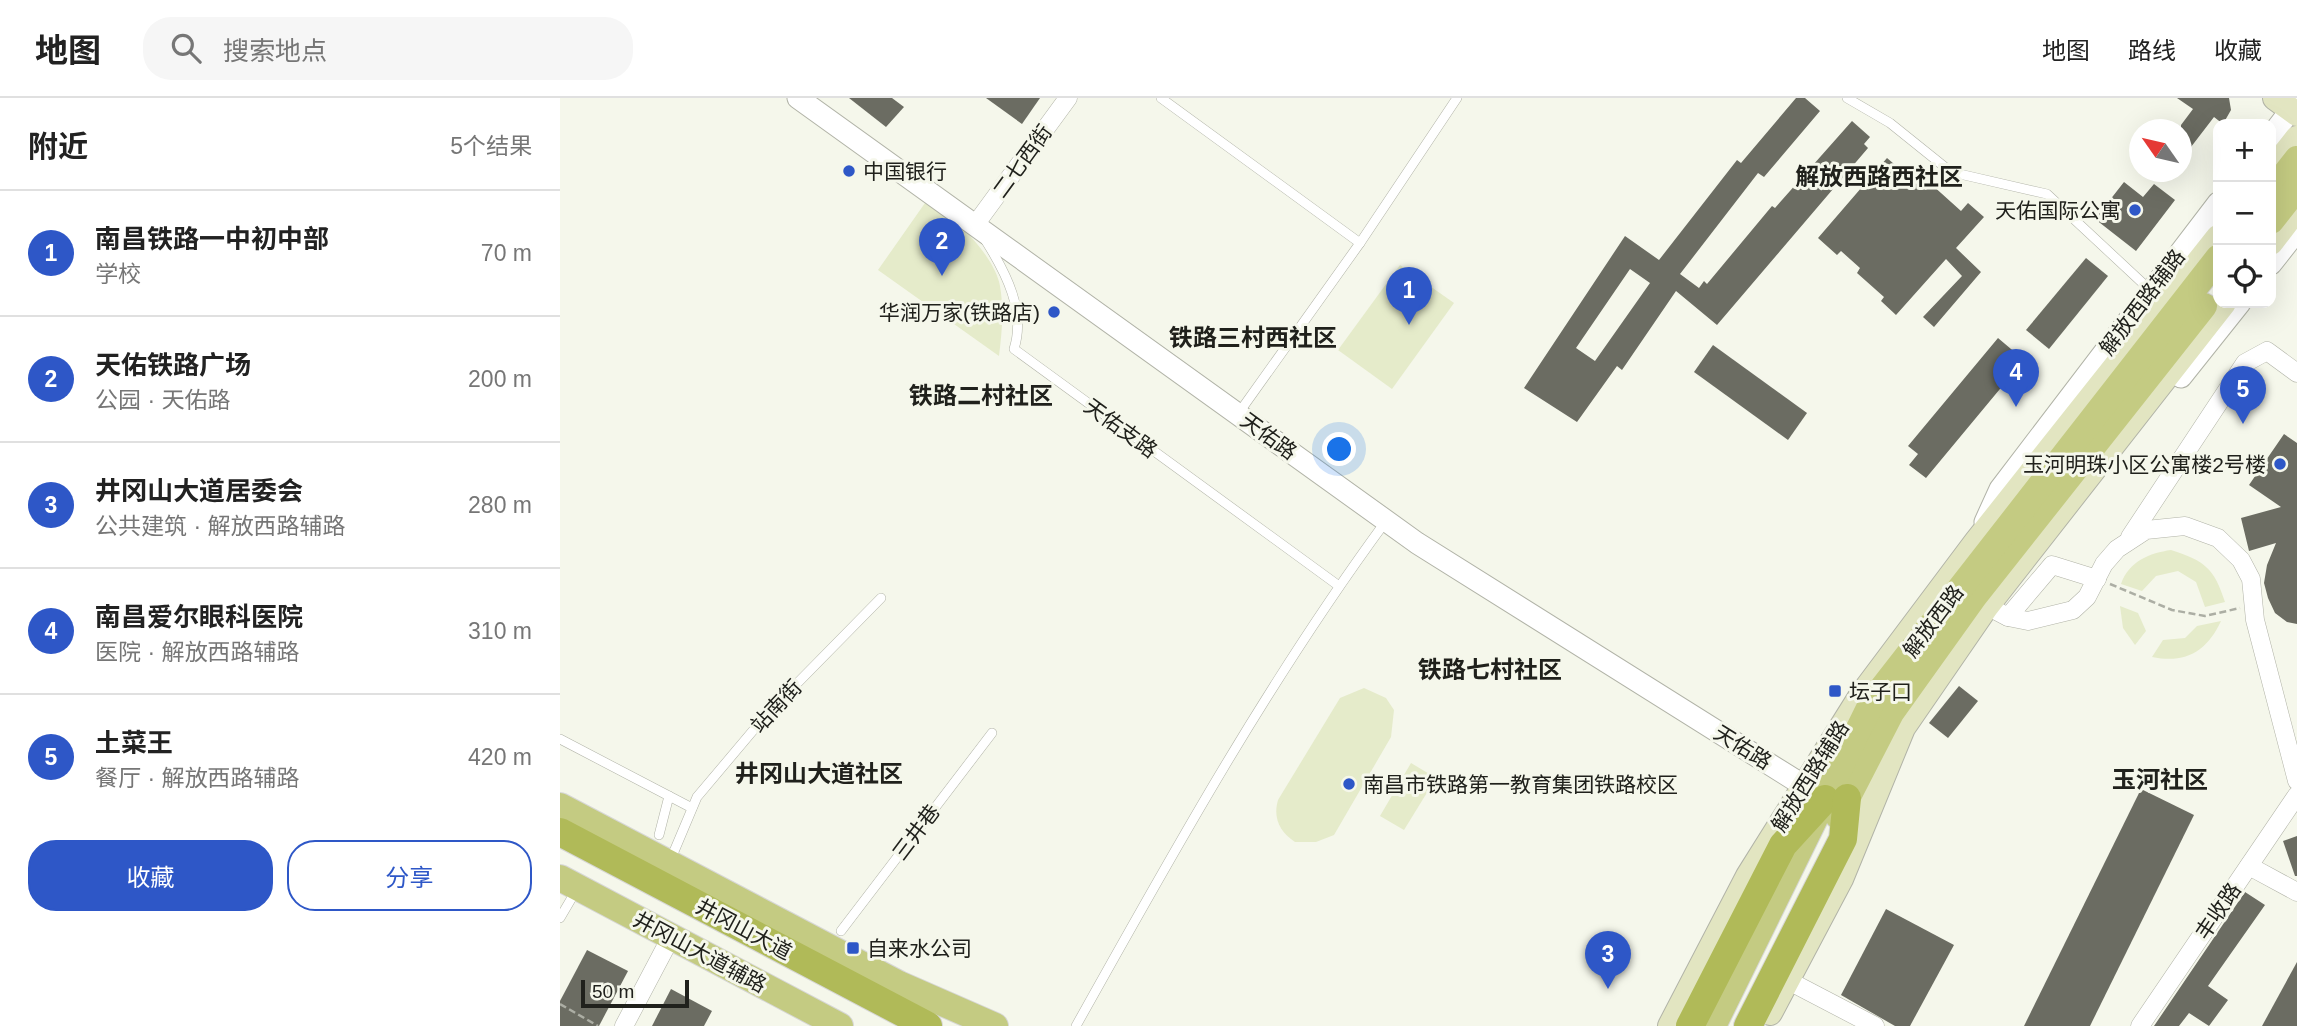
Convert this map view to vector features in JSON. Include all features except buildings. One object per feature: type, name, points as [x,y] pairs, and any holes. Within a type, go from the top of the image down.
[{"type":"highway","points":[[1690,1026],[1783,845],[1825,794],[1843,839],[1748,1026]]},
{"type":"highway","name":"井冈山大道","points":[[560,832],[928,1026]]},
{"type":"highway","name":"井冈山大道","points":[[560,848],[898,1026]]},
{"type":"main road","points":[[2276,165],[2297,138]]},
{"type":"main road","points":[[2276,186],[2297,159]]},
{"type":"main road","points":[[2276,215],[2297,188]]},
{"type":"main road","points":[[2276,236],[2297,209]]},
{"type":"main road","name":"解放西路辅路","points":[[1670,1026],[1748,876],[1825,794],[1862,694],[1976,542],[2213,243]]},
{"type":"main road","name":"解放西路","points":[[1713,1026],[1873,700],[1904,676],[2213,265]]},
{"type":"main road","name":"解放西路","points":[[1927,645],[1974,597],[2213,294]]},
{"type":"main road","points":[[1763,1026],[1847,866],[1903,728],[1990,616],[2024,558],[2220,308]]},
{"type":"main road","points":[[1927,645],[1932,601]]},
{"type":"main road","points":[[1927,645],[1990,616]]},
{"type":"main road","points":[[1862,694],[1904,676],[1903,728]]},
{"type":"main road","name":"解放西路","points":[[1729,1026],[1825,794]]},
{"type":"main road","points":[[560,806],[900,984],[995,1026]]},
{"type":"main road","name":"井冈山大道辅路","points":[[569,882],[840,1026]]},
{"type":"main road","points":[[900,984],[968,1026]]},
{"type":"main road","points":[[937,1026],[954,1020],[968,1026]]},
{"type":"street","name":"天佑路","points":[[798,98],[1386,521],[1825,794]]},
{"type":"street","name":"二七西街","points":[[975,225],[1068,98]]},
{"type":"street","points":[[2276,128],[2290,106]]},
{"type":"street","name":"解放西路辅路","points":[[1976,542],[2000,489],[2213,209]]},
{"type":"street","points":[[2276,258],[2297,231]]},
{"type":"street","points":[[2024,558],[2061,529],[2236,308]]},
{"type":"street","points":[[1990,616],[2028,621],[2073,610],[2087,597],[2104,564],[2128,540],[2245,363],[2267,351],[2297,373]]},
{"type":"street","points":[[2128,540],[2163,526],[2185,526],[2218,538],[2241,560],[2251,579],[2255,620],[2293,746],[2297,781]]},
{"type":"street","points":[[1990,616],[2052,565],[2097,579]]},
{"type":"street","name":"丰收路","points":[[2140,1026],[2297,795]]},
{"type":"street","points":[[2249,866],[2297,892]]},
{"type":"street","points":[[624,1026],[671,937]]},
{"type":"street","points":[[1787,980],[1875,1026]]},
{"type":"lane","points":[[1161,98],[1360,243]]},
{"type":"lane","points":[[1238,414],[1360,243],[1457,98]]},
{"type":"lane","points":[[1847,98],[1890,123],[1951,172],[2047,194],[2098,245],[2150,290]]},
{"type":"lane","name":"天佑支路","points":[[975,225],[1011,287],[1019,334],[1014,349],[1339,586]]},
{"type":"lane","points":[[1076,1026],[1175,849],[1339,586],[1386,521]]},
{"type":"lane","name":"站南街","points":[[669,863],[696,797],[767,714],[881,598]]},
{"type":"lane","name":"三井巷","points":[[841,931],[992,733]]},
{"type":"lane","points":[[560,739],[692,808]]},
{"type":"lane","points":[[659,835],[669,796]]},
{"type":"lane","points":[[560,918],[569,882]]},
{"type":"path","points":[[2097,579],[2172,610],[2205,616],[2255,605]]},
{"type":"path","points":[[560,1004],[598,1026]]},
{"type":"green space","points":[[925,203],[948,216],[971,237],[996,274],[1002,312],[999,356],[878,270]]},
{"type":"green space","points":[[1400,265],[1454,303],[1392,389],[1338,350]]},
{"type":"green space","points":[[2171,550],[2207,567],[2217,581],[2225,602],[2205,607],[2196,582],[2178,571],[2156,576],[2142,591],[2121,584],[2135,564],[2155,553]]},
{"type":"green space","points":[[2120,606],[2138,613],[2146,631],[2135,645],[2123,628]]},
{"type":"green space","points":[[2221,621],[2209,640],[2194,653],[2175,659],[2152,657],[2163,640],[2185,638],[2197,626]]},
{"type":"green space","points":[[1364,688],[1386,698],[1394,710],[1391,737],[1334,835],[1316,842],[1295,842],[1285,834],[1279,824],[1276,812],[1278,800],[1340,698]]},
{"type":"green space","points":[[1411,763],[1436,778],[1404,830],[1380,816]]},
{"type":"place","name":"中国银行","points":[[849,171]]},
{"type":"place","name":"天佑国际公寓","points":[[2135,210]]},
{"type":"place","name":"天佑铁路广场","points":[[942,276]]},
{"type":"place","name":"华润万家(铁路店)","points":[[1054,312]]},
{"type":"place","name":"南昌铁路一中初中部","points":[[1409,325]]},
{"type":"place","name":"南昌爱尔眼科医院","points":[[2016,407]]},
{"type":"place","name":"土菜王","points":[[2243,424]]},
{"type":"place","name":"玉河明珠小区公寓楼2号楼","points":[[2280,464]]},
{"type":"place","name":"坛子口","points":[[1835,691]]},
{"type":"place","name":"南昌市铁路第一教育集团铁路校区","points":[[1349,784]]},
{"type":"place","name":"自来水公司","points":[[853,948]]},
{"type":"place","name":"井冈山大道居委会","points":[[1608,989]]},
{"type":"district","name":"解放西路西社区","points":[[1879,176]]},
{"type":"district","name":"铁路三村西社区","points":[[1253,337]]},
{"type":"district","name":"铁路二村社区","points":[[981,395]]},
{"type":"district","name":"铁路七村社区","points":[[1490,669]]},
{"type":"district","name":"井冈山大道社区","points":[[819,773]]},
{"type":"district","name":"玉河社区","points":[[2160,779]]}]
